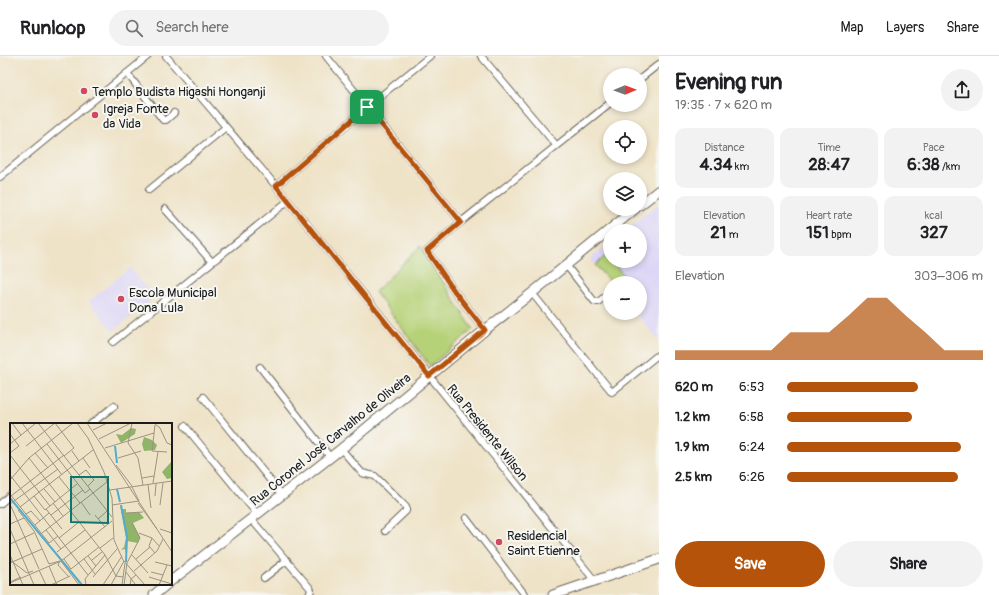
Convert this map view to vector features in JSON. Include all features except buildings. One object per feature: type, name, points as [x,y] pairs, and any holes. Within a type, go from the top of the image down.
[{"type":"street","points":[[0,177],[148,56]]},
{"type":"street","name":"Rua Presidente Wilson","points":[[166,56],[276,186],[595,581]]},
{"type":"street","points":[[326,56],[461,222]]},
{"type":"street","points":[[276,186],[367,107],[430,56]]},
{"type":"street","points":[[481,56],[556,145]]},
{"type":"street","points":[[647,73],[659,64]]},
{"type":"street","points":[[127,73],[163,120],[166,120],[174,113]]},
{"type":"street","points":[[485,330],[455,292],[427,251],[603,108]]},
{"type":"street","points":[[149,190],[226,127]]},
{"type":"street","points":[[647,199],[659,190]]},
{"type":"street","points":[[113,342],[288,201]]},
{"type":"street","points":[[165,209],[212,262]]},
{"type":"street","name":"Rua Coronel José Carvalho de Oliveira","points":[[172,580],[341,449],[627,216]]},
{"type":"street","points":[[566,266],[594,301],[598,302],[603,298]]},
{"type":"street","points":[[532,293],[612,392],[659,354]]},
{"type":"street","points":[[260,366],[330,457]]},
{"type":"street","points":[[203,397],[282,495]]},
{"type":"street","points":[[92,423],[114,406]]},
{"type":"street","points":[[185,426],[310,588],[311,590],[309,595]]},
{"type":"street","points":[[341,449],[362,472],[375,476],[406,507],[406,512],[385,531]]},
{"type":"street","points":[[0,504],[10,495]]},
{"type":"street","points":[[466,518],[525,595]]},
{"type":"street","points":[[553,595],[659,559]]},
{"type":"street","points":[[264,578],[287,560]]},
{"type":"street","points":[[154,595],[163,585]]},
{"type":"shaded area","points":[[659,203],[659,341],[642,320],[647,320],[647,276],[605,276],[590,259],[603,248],[603,268],[647,268],[647,224],[633,224],[643,216],[647,216],[647,213]]},
{"type":"shaded area","name":"Escola Municipal Dona Lula","points":[[130,268],[154,298],[113,331],[89,301]]},
{"type":"green space","points":[[420,246],[473,329],[430,366],[375,292]]},
{"type":"green space","points":[[603,258],[603,268],[618,268],[624,276],[605,276],[595,265]]},
{"type":"place","name":"Templo Budista Higashi Honganji","points":[[84,91]]},
{"type":"place","name":"Igreja Fonte da Vida","points":[[95,115]]},
{"type":"place","name":"Escola Municipal Dona Lula","points":[[121,299]]},
{"type":"place","name":"Residencial Saint Etienne","points":[[499,542]]},
{"type":"route","points":[[367,107],[461,222],[427,251],[455,292],[485,330],[429,376],[276,186],[367,107]]}]
